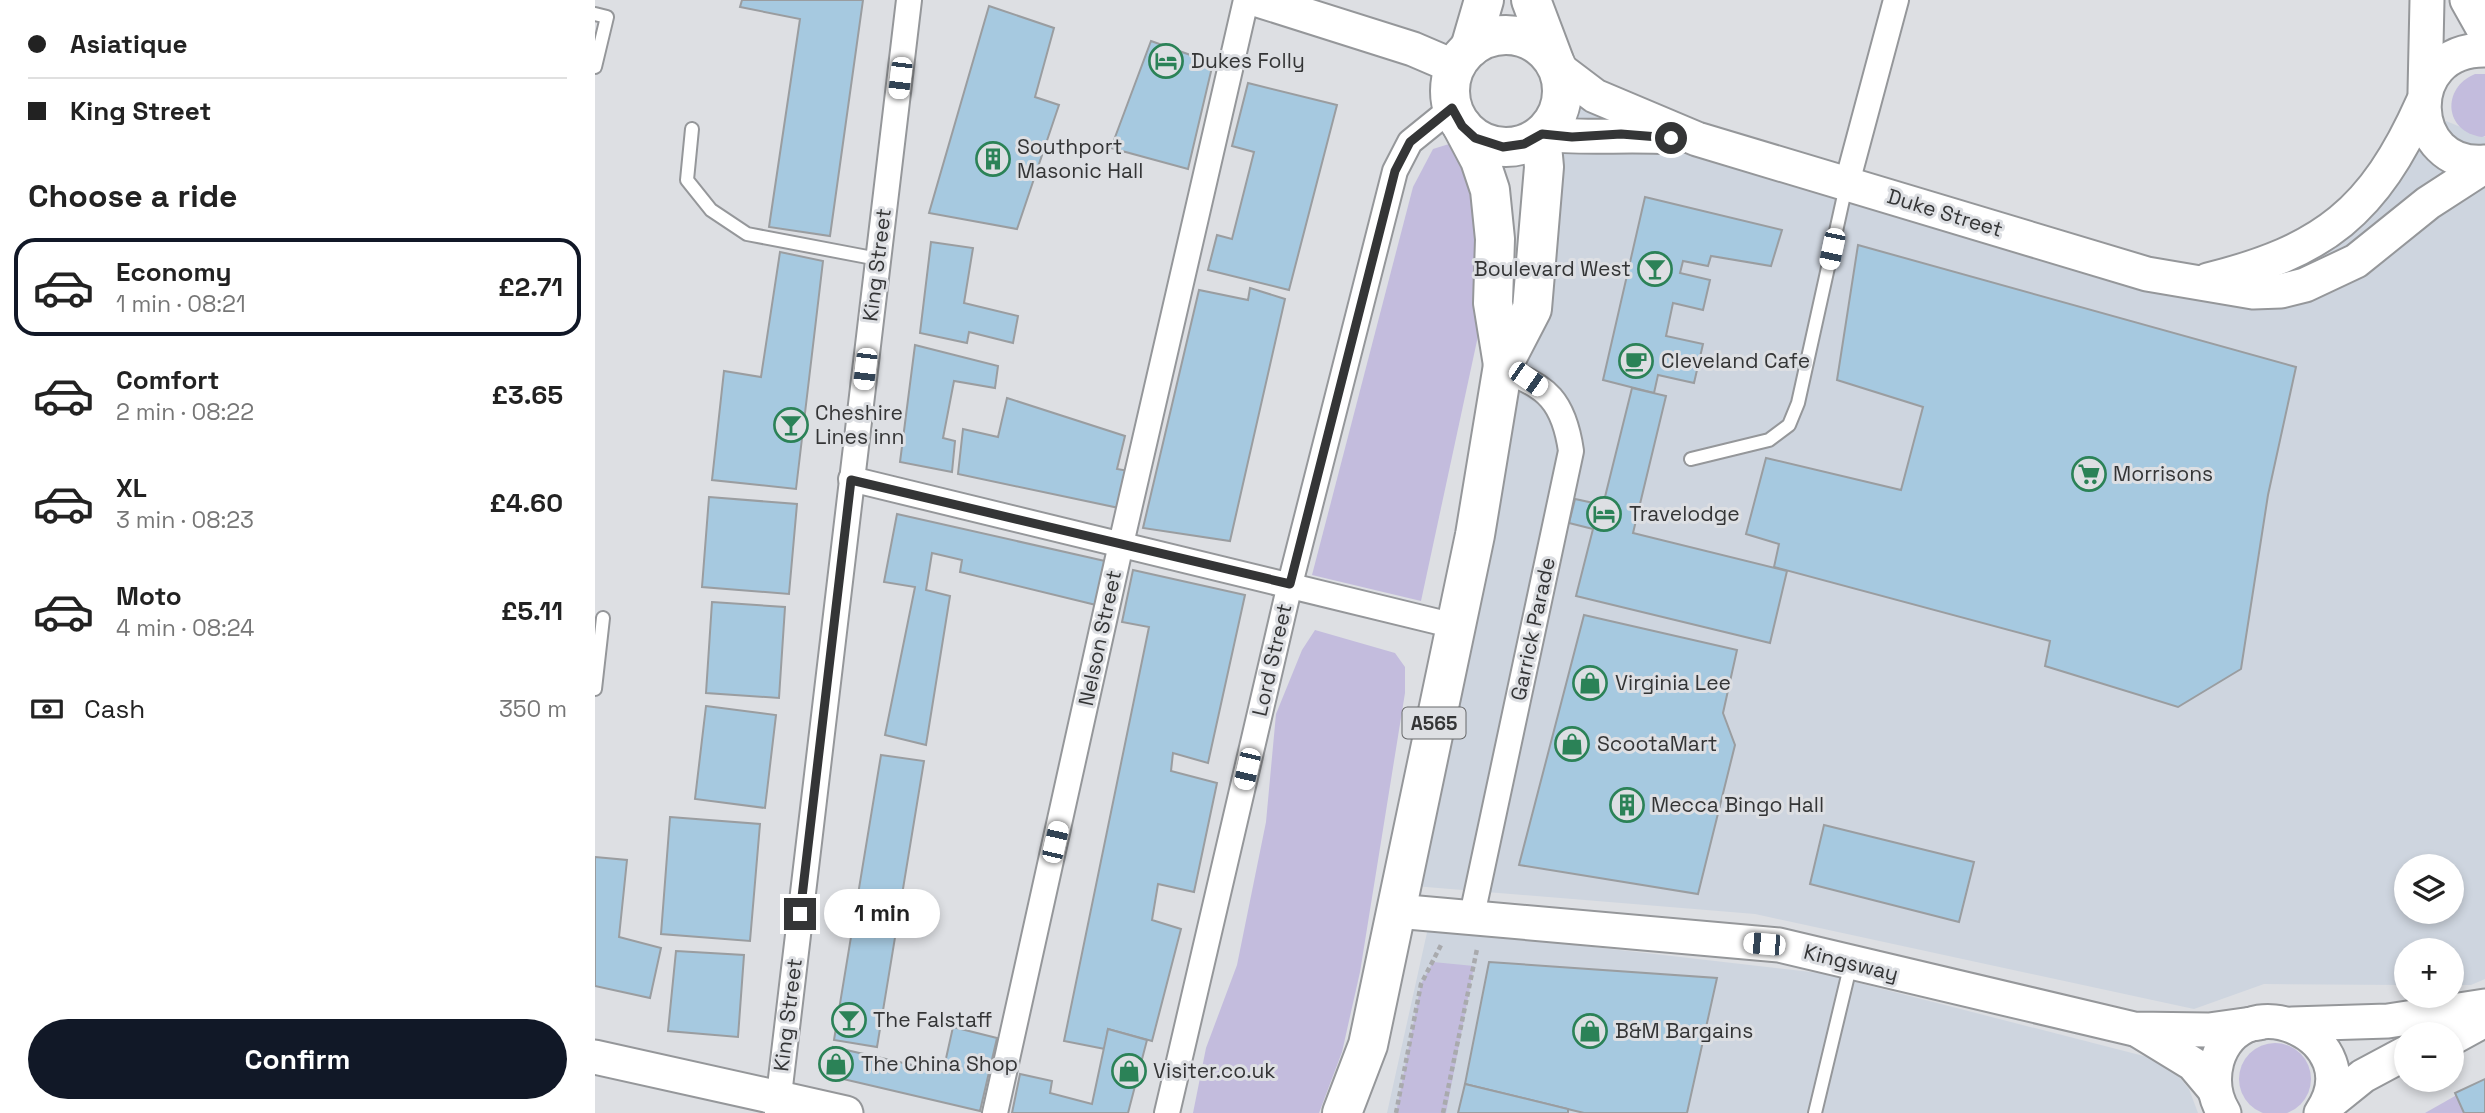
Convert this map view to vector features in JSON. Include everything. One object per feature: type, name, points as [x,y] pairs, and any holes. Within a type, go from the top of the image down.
[{"type":"highway","points":[[1484,0],[1451,86],[1457,117],[1475,138],[1503,147],[1524,144],[1541,135],[1560,108],[1563,90],[1531,0]]},
{"type":"highway","points":[[1462,57],[1490,37],[1519,36],[1538,44],[1556,65]]},
{"type":"highway","name":"A565","points":[[1342,1113],[1368,1045],[1475,535],[1502,367],[1493,303],[1495,239],[1490,190],[1480,160],[1457,117]]},
{"type":"highway","name":"A565","points":[[1502,367],[1532,309],[1544,167],[1541,135]]},
{"type":"highway","points":[[1365,1113],[1368,1045]]},
{"type":"street","name":"King Street","points":[[778,1104],[909,0]]},
{"type":"street","name":"Nelson Street","points":[[995,1113],[1121,544],[1246,0]]},
{"type":"street","points":[[1258,0],[1413,49],[1462,57]]},
{"type":"street","points":[[1847,183],[1896,0]]},
{"type":"street","points":[[2427,0],[2424,120],[2431,136],[2443,150],[2458,159],[2485,164]]},
{"type":"street","points":[[2467,0],[2485,32]]},
{"type":"street","name":"Duke Street","points":[[2195,283],[2272,261],[2326,232],[2348,216],[2388,170],[2442,64],[2455,55],[2485,50]]},
{"type":"street","name":"Duke Street","points":[[1556,65],[1595,96],[1697,139],[2120,267],[2253,292],[2281,291],[2305,285],[2357,261],[2428,204],[2485,164]]},
{"type":"street","name":"Lord Street","points":[[1167,1113],[1290,584],[1395,171],[1410,142],[1457,117]]},
{"type":"street","name":"Duke Street","points":[[1541,135],[1572,137],[1621,134],[1697,139]]},
{"type":"street","name":"Garrick Parade","points":[[1467,940],[1570,451],[1567,428],[1549,393],[1502,367]]},
{"type":"street","points":[[851,480],[1455,626]]},
{"type":"street","name":"Kingsway","points":[[1396,911],[1467,940],[1779,945],[2134,1028],[2209,1030],[2259,1023],[2388,1021],[2485,1006]]},
{"type":"street","points":[[2464,1031],[2485,1020]]},
{"type":"street","points":[[2219,1105],[2214,1072],[2219,1055],[2243,1029],[2259,1023]]},
{"type":"street","points":[[2292,1024],[2309,1033],[2323,1048],[2330,1066],[2332,1085],[2324,1109]]},
{"type":"street","name":"Kingsway","points":[[2134,1028],[2193,1064],[2219,1105]]},
{"type":"street","points":[[595,1057],[778,1104],[846,1113]]},
{"type":"street","points":[[2324,1109],[2363,1076],[2394,1059]]},
{"type":"lane","points":[[595,15],[607,18],[595,67]]},
{"type":"lane","points":[[692,129],[687,180],[711,210],[747,234],[878,259]]},
{"type":"lane","points":[[1691,458],[1769,440],[1789,425],[1798,403],[1847,183]]},
{"type":"lane","points":[[595,689],[603,618]]},
{"type":"lane","points":[[1815,1113],[1851,963]]},
{"type":"path","points":[[1396,1113],[1421,984],[1441,945],[1467,940],[1491,949]]},
{"type":"path","points":[[1443,1113],[1467,940]]},
{"type":"shaded area","points":[[2475,74],[2485,74],[2485,136],[2482,137],[2460,127],[2451,109],[2456,89]]},
{"type":"shaded area","points":[[1573,86],[2195,283],[2365,200],[2446,121],[2485,137],[2485,979],[2464,985],[2464,938],[2394,938],[2394,985],[2264,984],[2194,1009],[1755,914],[1402,885],[1532,309],[1541,135]]},
{"type":"shaded area","points":[[1449,144],[1461,155],[1478,192],[1481,322],[1421,601],[1312,575],[1413,187],[1433,149]]},
{"type":"shaded area","points":[[1315,630],[1395,653],[1405,667],[1405,693],[1360,972],[1342,1052],[1319,1113],[1193,1113],[1206,1048],[1237,965],[1266,822],[1276,714],[1302,650]]},
{"type":"shaded area","points":[[1428,928],[1820,973],[2167,1062],[2189,1089],[2198,1113],[1387,1113]]},
{"type":"shaded area","points":[[1433,962],[1474,966],[1446,1113],[1396,1113],[1421,984]]},
{"type":"shaded area","points":[[2268,1044],[2282,1044],[2301,1053],[2310,1072],[2310,1086],[2301,1105],[2282,1114],[2268,1114],[2249,1105],[2240,1086],[2240,1072],[2249,1053]]},
{"type":"shaded area","points":[[2485,1079],[2485,1113],[2425,1113],[2464,1092]]},
{"type":"building","points":[[742,0],[863,0],[830,236],[769,227],[800,19],[740,7]]},
{"type":"building","name":"Southport Masonic Hall","points":[[989,6],[1054,28],[1035,97],[1059,105],[1017,229],[929,213]]},
{"type":"building","points":[[1151,41],[1213,63],[1188,169],[1111,148]]},
{"type":"building","points":[[1248,83],[1337,105],[1289,290],[1208,270],[1217,235],[1232,239],[1254,152],[1232,146]]},
{"type":"building","points":[[1645,197],[1782,230],[1771,266],[1711,256],[1708,266],[1683,261],[1680,273],[1710,280],[1703,310],[1673,303],[1666,336],[1703,344],[1694,383],[1658,375],[1654,393],[1603,380]]},
{"type":"building","points":[[931,242],[973,248],[964,303],[1018,316],[1013,343],[969,332],[967,343],[920,333]]},
{"type":"building","name":"Morrisons","points":[[1858,245],[2296,367],[2268,495],[2241,669],[2178,707],[2045,666],[2050,641],[1774,567],[1779,544],[1746,534],[1766,458],[1901,490],[1923,407],[1837,380]]},
{"type":"building","points":[[780,252],[823,261],[796,489],[712,480],[724,371],[761,377]]},
{"type":"building","points":[[1250,288],[1285,299],[1230,541],[1143,528],[1199,290],[1248,300]]},
{"type":"building","points":[[915,345],[998,366],[995,388],[954,381],[943,438],[955,441],[952,472],[900,462]]},
{"type":"building","name":"Travelodge","points":[[1632,388],[1666,396],[1633,533],[1787,571],[1770,643],[1576,596],[1593,529],[1569,523],[1575,499],[1603,505]]},
{"type":"building","points":[[1007,398],[1125,436],[1117,469],[1129,471],[1119,508],[958,474],[963,429],[998,437]]},
{"type":"building","points":[[709,497],[797,504],[789,594],[702,587]]},
{"type":"building","points":[[897,514],[1105,561],[1096,605],[960,572],[962,560],[932,553],[926,590],[950,596],[926,745],[885,735],[915,587],[884,582]]},
{"type":"building","points":[[1133,570],[1245,595],[1208,763],[1173,753],[1171,771],[1217,783],[1194,892],[1158,884],[1152,920],[1181,929],[1152,1041],[1108,1029],[1105,1049],[1064,1041],[1149,627],[1122,622]]},
{"type":"building","points":[[712,602],[785,607],[779,698],[706,693]]},
{"type":"building","name":"Mecca Bingo Hall","points":[[1584,615],[1737,650],[1723,713],[1735,745],[1698,894],[1519,865]]},
{"type":"building","points":[[706,706],[776,715],[765,808],[695,799]]},
{"type":"building","points":[[881,755],[924,761],[877,1047],[834,1040]]},
{"type":"building","points":[[670,817],[760,824],[750,941],[661,934]]},
{"type":"building","points":[[1824,825],[1974,862],[1959,922],[1810,884]]},
{"type":"building","points":[[595,857],[627,860],[619,937],[661,948],[650,998],[595,986]]},
{"type":"building","points":[[676,951],[744,955],[738,1037],[668,1031]]},
{"type":"building","name":"B&M Bargains","points":[[1489,962],[1717,978],[1687,1113],[1584,1113],[1465,1084]]},
{"type":"building","points":[[953,1027],[997,1038],[980,1111],[826,1075],[833,1047],[943,1072]]},
{"type":"building","points":[[1108,1029],[1147,1040],[1128,1113],[1012,1113],[1020,1074],[1052,1081],[1050,1093],[1092,1104]]},
{"type":"building","points":[[2485,1079],[2485,1113],[2464,1113],[2455,1093],[2464,1092],[2464,1089]]},
{"type":"building","points":[[1465,1084],[1568,1109],[1568,1113],[1458,1113]]},
{"type":"place","name":"Dukes Folly","points":[[1166,61]]},
{"type":"place","name":"Southport Masonic Hall","points":[[993,159]]},
{"type":"place","name":"Boulevard West","points":[[1655,269]]},
{"type":"place","name":"Cleveland Cafe","points":[[1636,361]]},
{"type":"place","name":"Cheshire Lines inn","points":[[791,425]]},
{"type":"place","name":"Morrisons","points":[[2089,474]]},
{"type":"place","name":"Travelodge","points":[[1604,514]]},
{"type":"place","name":"Virginia Lee","points":[[1590,683]]},
{"type":"place","name":"ScootaMart","points":[[1572,744]]},
{"type":"place","name":"Mecca Bingo Hall","points":[[1627,805]]},
{"type":"place","name":"The Falstaff","points":[[849,1020]]},
{"type":"place","name":"B&M Bargains","points":[[1590,1031]]},
{"type":"place","name":"The China Shop","points":[[836,1064]]},
{"type":"place","name":"Visiter.co.uk","points":[[1129,1071]]},
{"type":"route","points":[[800,914],[851,480],[1290,584],[1395,171],[1400,156],[1410,142],[1452,108],[1462,126],[1475,138],[1503,147],[1524,144],[1542,134],[1572,137],[1621,134],[1671,138]]}]
